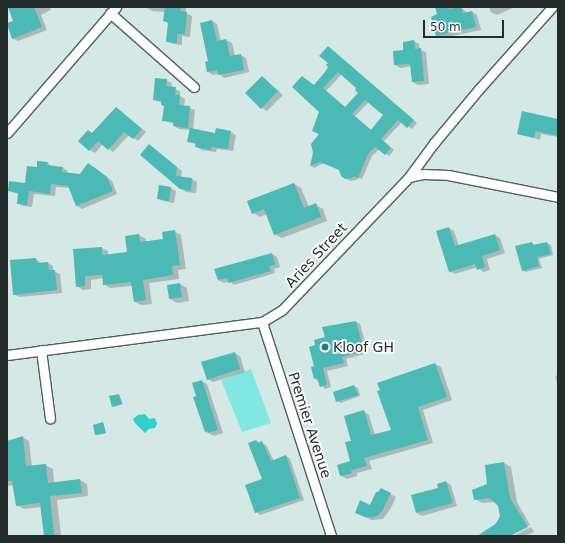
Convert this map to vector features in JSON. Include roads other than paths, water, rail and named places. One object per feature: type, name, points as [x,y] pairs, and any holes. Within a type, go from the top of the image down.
[{"type":"street","name":"Aries Street","points":[[7,355],[262,322],[282,310],[410,177],[434,143],[479,89],[552,7]]},
{"type":"street","points":[[7,132],[113,10],[194,87]]},
{"type":"street","points":[[410,177],[423,174],[448,175],[558,197]]},
{"type":"street","name":"Premier Avenue","points":[[262,322],[331,536]]},
{"type":"street","points":[[41,350],[50,418]]},
{"type":"place","name":"Kloof GH","points":[[325,347]]}]
